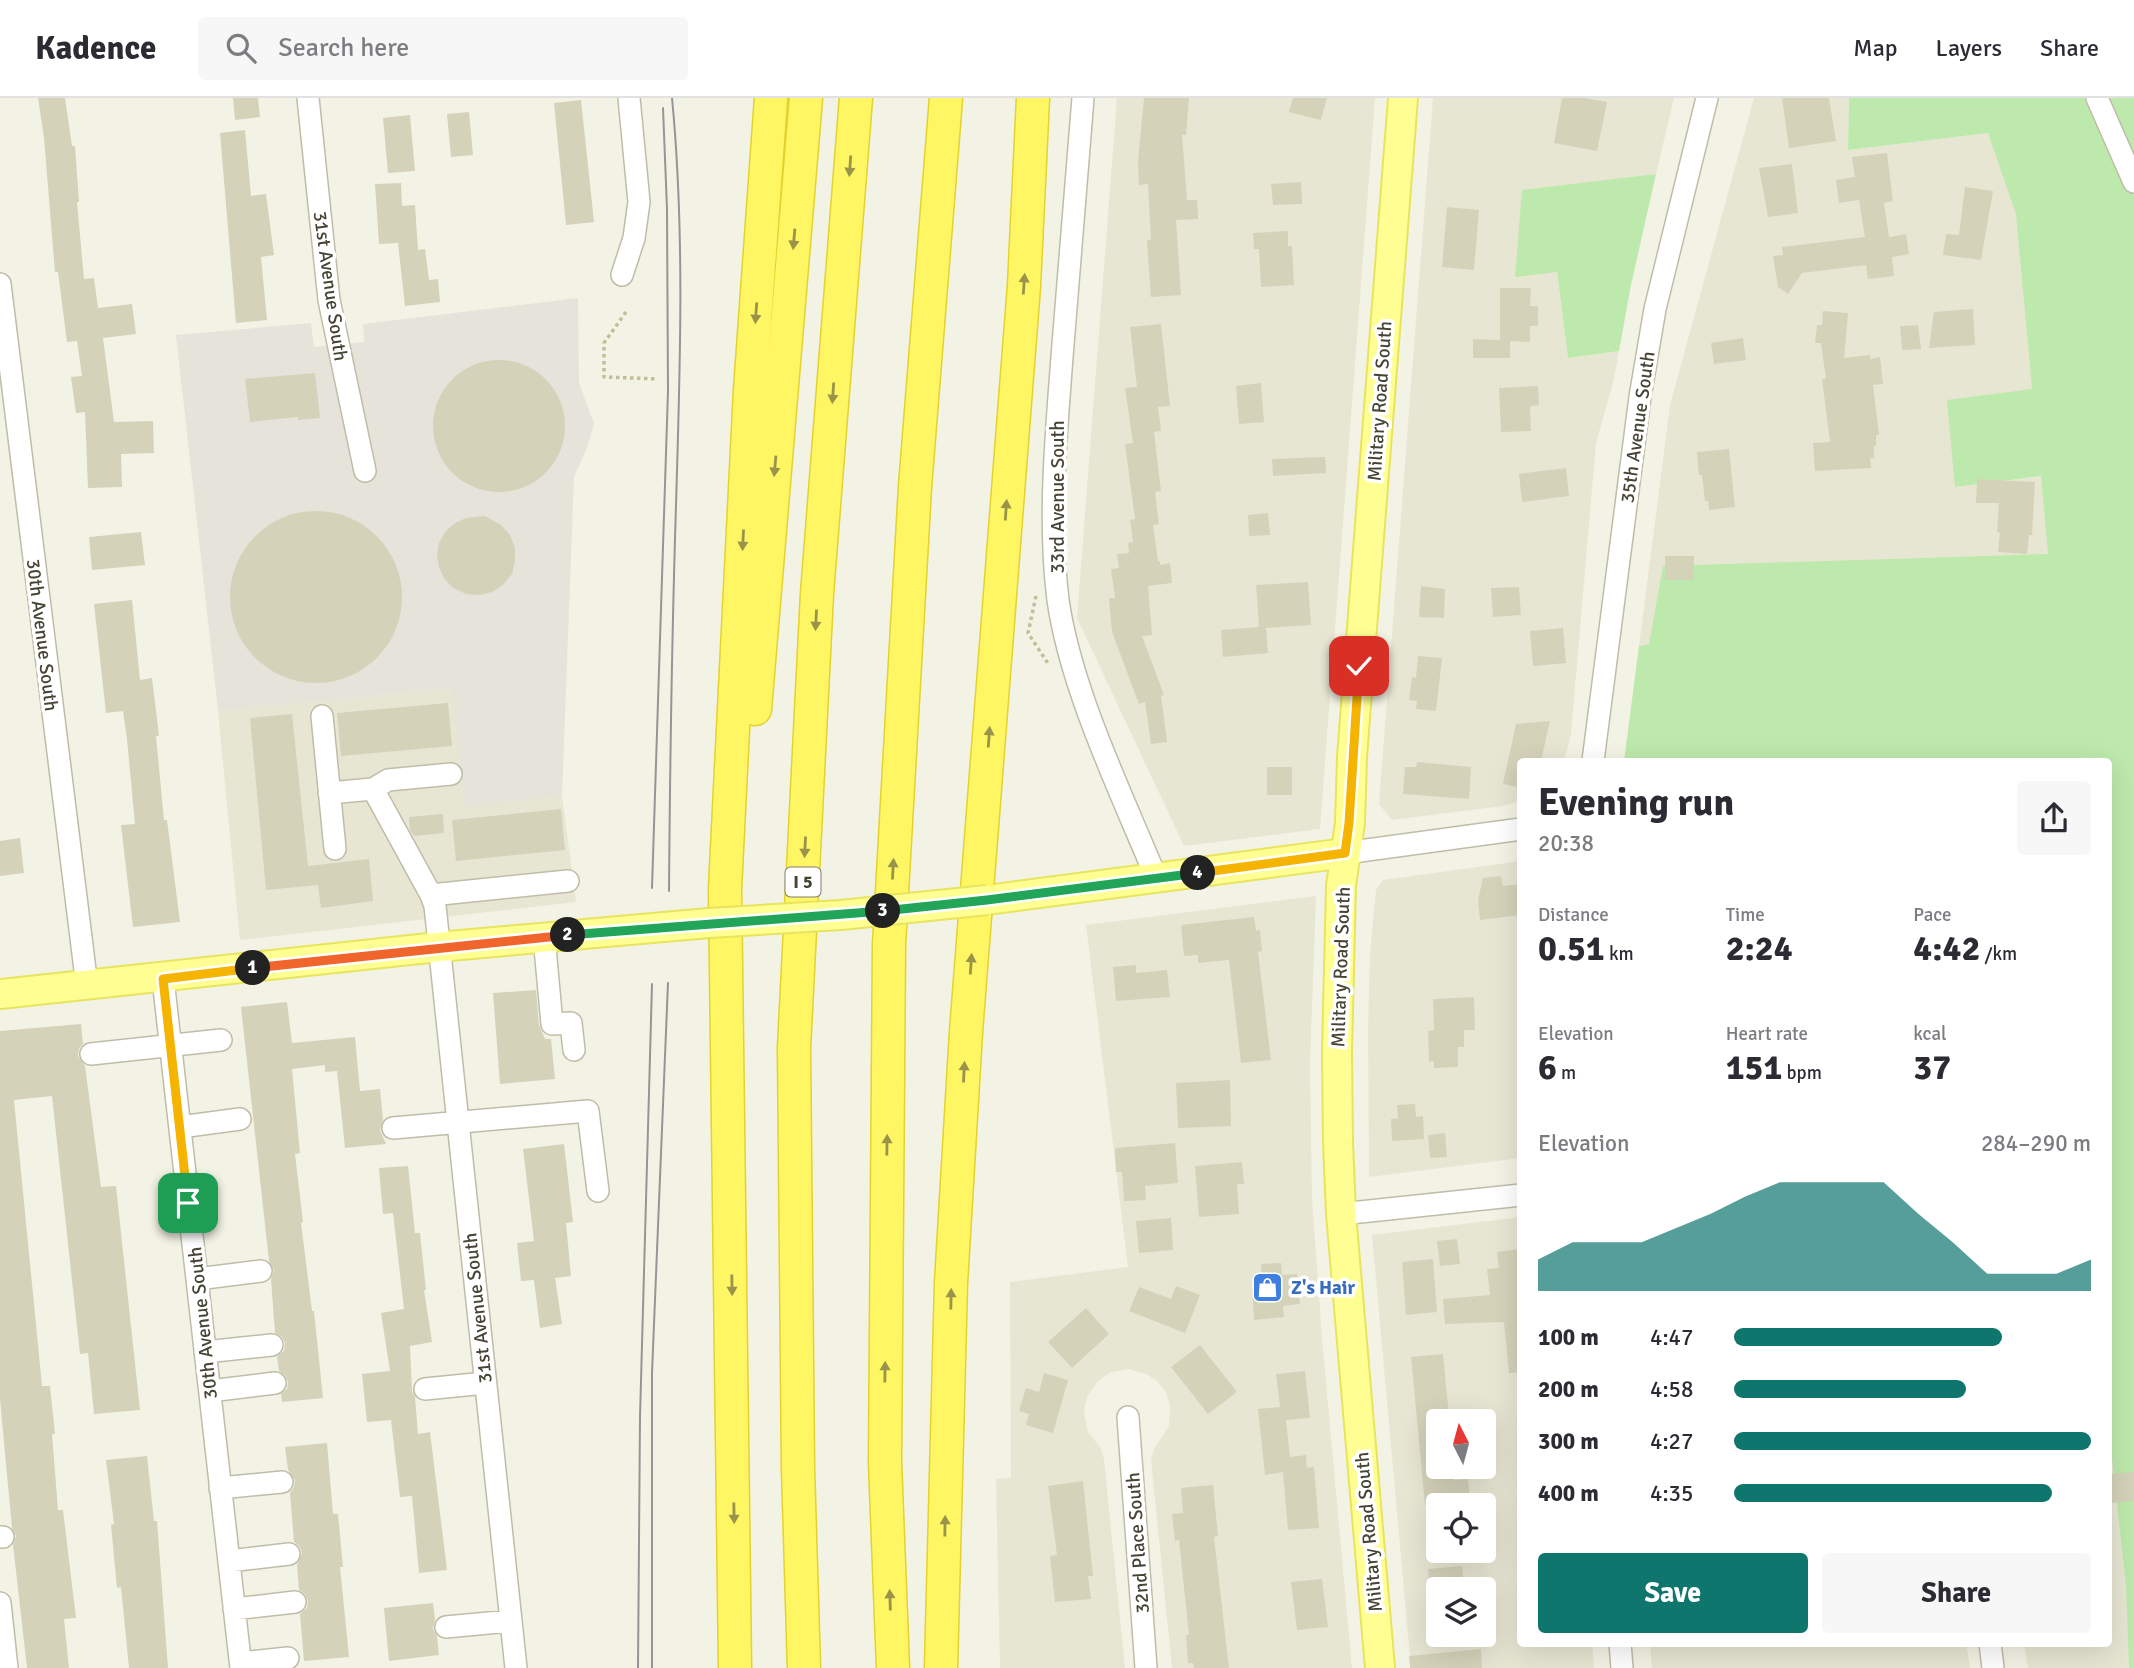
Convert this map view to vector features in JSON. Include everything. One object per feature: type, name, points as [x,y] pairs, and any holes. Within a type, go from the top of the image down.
[{"type":"highway","points":[[735,1668],[725,889],[750,390],[771,98]]},
{"type":"highway","points":[[731,1217],[736,949],[806,98]]},
{"type":"highway","name":"I 5","points":[[804,1668],[797,1469],[794,1048],[817,594],[856,98]]},
{"type":"highway","points":[[893,1668],[884,1462],[889,945],[915,487],[946,98]]},
{"type":"highway","points":[[941,1668],[952,1269],[966,1032],[1024,286],[1033,98]]},
{"type":"main road","name":"Military Road South","points":[[1380,1668],[1341,1214],[1337,1052],[1341,886],[1349,823],[1403,98]]},
{"type":"main road","points":[[0,995],[438,947],[709,923],[841,915],[987,900],[1157,880],[1345,853]]},
{"type":"street","name":"31st Avenue South","points":[[308,98],[329,300],[365,471]]},
{"type":"street","points":[[622,275],[634,238],[639,202],[629,98]]},
{"type":"street","name":"33rd Avenue South","points":[[1083,98],[1057,425],[1054,528],[1059,602],[1080,686],[1157,880]]},
{"type":"street","name":"35th Avenue South","points":[[1593,758],[1640,397],[1656,309],[1707,98]]},
{"type":"street","points":[[2097,98],[2134,182]]},
{"type":"street","name":"30th Avenue South","points":[[0,284],[87,986]]},
{"type":"street","points":[[322,716],[335,849]]},
{"type":"street","points":[[330,793],[373,789],[388,780],[451,774]]},
{"type":"street","name":"31st Avenue South","points":[[373,789],[435,906],[516,1668]]},
{"type":"street","points":[[1345,853],[1517,831]]},
{"type":"street","points":[[431,895],[568,881]]},
{"type":"street","points":[[544,937],[552,1024],[571,1023],[574,1050]]},
{"type":"street","name":"30th Avenue South","points":[[163,979],[241,1666]]},
{"type":"street","points":[[91,1054],[221,1040]]},
{"type":"street","points":[[393,1128],[588,1111],[598,1191]]},
{"type":"street","points":[[180,1127],[240,1119]]},
{"type":"street","points":[[1341,1214],[1517,1195]]},
{"type":"street","points":[[197,1279],[261,1271]]},
{"type":"street","points":[[205,1352],[272,1345]]},
{"type":"street","points":[[209,1391],[275,1383]]},
{"type":"street","points":[[425,1389],[485,1383]]},
{"type":"street","name":"32nd Place South","points":[[1128,1418],[1146,1668]]},
{"type":"street","points":[[220,1488],[282,1482]]},
{"type":"street","points":[[229,1561],[289,1554]]},
{"type":"street","points":[[234,1609],[295,1602]]},
{"type":"street","points":[[0,1603],[7,1668]]},
{"type":"street","points":[[446,1628],[510,1621]]},
{"type":"street","points":[[1620,1647],[1622,1668]]},
{"type":"street","points":[[1990,1647],[1993,1668]]},
{"type":"street","points":[[241,1666],[289,1658]]},
{"type":"path","points":[[625,312],[604,343],[604,377],[659,379]]},
{"type":"shaded area","points":[[1117,98],[1375,98],[1320,829],[1184,846],[1077,618]]},
{"type":"shaded area","points":[[1433,98],[1674,98],[1656,174],[1522,191],[1557,272],[1568,358],[1619,351],[1596,443],[1571,734],[1566,754],[1564,758],[1517,758],[1517,801],[1503,806],[1392,820],[1379,804]]},
{"type":"shaded area","points":[[1754,98],[1849,98],[1848,150],[2063,124],[2091,382],[1956,487],[2100,469],[2118,641],[1789,627],[1639,646],[1670,405]]},
{"type":"shaded area","points":[[578,298],[579,383],[594,424],[574,477],[562,796],[464,806],[452,688],[218,711],[176,335],[311,323],[314,347],[338,345],[364,342],[363,324]]},
{"type":"shaded area","points":[[453,688],[464,805],[562,796],[576,902],[240,940],[218,711]]},
{"type":"shaded area","points":[[2132,755],[2134,776],[2134,1668],[2028,1668],[2025,1647],[2112,1647],[2112,760]]},
{"type":"shaded area","points":[[1517,862],[1517,1158],[1369,1177],[1370,954],[1376,890],[1383,880]]},
{"type":"shaded area","points":[[1316,896],[1310,1064],[1312,1197],[1352,1668],[1172,1668],[1151,1460],[1154,1449],[1169,1426],[1170,1405],[1166,1392],[1157,1381],[1146,1374],[1128,1369],[1111,1372],[1098,1381],[1087,1397],[1084,1411],[1088,1432],[1100,1447],[1104,1459],[1125,1668],[1000,1668],[996,1479],[1011,1478],[1010,1282],[1128,1267],[1086,925]]},
{"type":"shaded area","points":[[1517,1217],[1517,1647],[1592,1647],[1594,1668],[1411,1668],[1372,1235]]},
{"type":"shaded area","points":[[1650,1647],[1967,1647],[1970,1668],[1652,1668]]},
{"type":"green space","points":[[1849,98],[2134,98],[2134,1668],[2129,1668],[2126,1586],[2112,1457],[2112,758],[1624,758],[1639,646],[1649,644],[1663,566],[2048,554],[2041,476],[1955,487],[1947,400],[2032,389],[2016,214],[1988,133],[1848,150]]},
{"type":"green space","points":[[1656,174],[1619,351],[1568,358],[1557,272],[1515,277],[1522,190]]},
{"type":"building","points":[[38,98],[65,98],[72,146],[75,146],[84,279],[94,278],[98,308],[132,304],[136,334],[103,338],[114,422],[153,421],[154,453],[121,454],[122,487],[88,488],[85,412],[76,413],[71,377],[82,376],[77,341],[67,342],[58,272],[55,272]]},
{"type":"building","points":[[233,98],[258,98],[260,117],[235,120]]},
{"type":"building","points":[[1144,98],[1189,98],[1186,135],[1182,135],[1187,200],[1197,200],[1198,219],[1176,220],[1181,295],[1151,297],[1147,240],[1151,240],[1148,184],[1139,185],[1138,161]]},
{"type":"building","points":[[1293,98],[1327,98],[1321,120],[1289,112]]},
{"type":"building","points":[[1562,98],[1607,102],[1597,151],[1554,143]]},
{"type":"building","points":[[1782,98],[1829,98],[1836,141],[1789,148]]},
{"type":"building","points":[[581,100],[594,222],[566,225],[554,103]]},
{"type":"building","points":[[469,112],[473,155],[451,157],[447,114]]},
{"type":"building","points":[[410,115],[415,171],[388,173],[383,118]]},
{"type":"building","points":[[245,130],[251,196],[266,194],[274,255],[261,257],[267,320],[236,323],[220,133]]},
{"type":"building","points":[[1887,153],[1893,201],[1884,203],[1889,237],[1906,234],[1909,254],[1892,257],[1894,276],[1868,279],[1866,265],[1802,273],[1788,294],[1778,287],[1773,256],[1783,255],[1782,247],[1865,237],[1859,200],[1839,203],[1836,180],[1855,177],[1852,157]]},
{"type":"building","points":[[1792,164],[1798,213],[1768,217],[1759,168]]},
{"type":"building","points":[[1301,182],[1302,204],[1273,205],[1271,184]]},
{"type":"building","points":[[401,183],[402,206],[415,205],[418,250],[425,249],[429,280],[438,279],[440,302],[405,306],[398,243],[379,244],[375,184]]},
{"type":"building","points":[[1965,187],[1993,191],[1981,260],[1943,255],[1946,234],[1959,235]]},
{"type":"building","points":[[1447,207],[1479,210],[1474,270],[1442,267]]},
{"type":"building","points":[[1288,231],[1288,246],[1292,246],[1294,285],[1261,287],[1259,249],[1254,249],[1253,233]]},
{"type":"building","points":[[1500,288],[1531,288],[1530,306],[1538,306],[1538,326],[1530,326],[1530,342],[1510,341],[1510,358],[1473,358],[1473,339],[1500,340]]},
{"type":"building","points":[[1973,309],[1975,345],[1929,348],[1934,312]]},
{"type":"building","points":[[1823,311],[1848,313],[1844,358],[1870,355],[1870,359],[1880,357],[1883,384],[1873,385],[1879,435],[1876,435],[1874,458],[1870,458],[1871,468],[1815,471],[1813,443],[1830,442],[1822,379],[1826,379],[1821,343],[1815,343],[1817,325],[1822,325]]},
{"type":"building","points":[[1161,324],[1170,406],[1158,407],[1161,431],[1154,432],[1161,491],[1155,492],[1159,524],[1153,525],[1158,561],[1160,565],[1170,563],[1172,583],[1148,586],[1152,635],[1142,636],[1164,695],[1161,696],[1167,742],[1151,744],[1145,702],[1139,704],[1112,632],[1109,598],[1115,598],[1111,569],[1119,568],[1117,554],[1129,553],[1128,543],[1133,542],[1130,520],[1135,519],[1125,444],[1133,443],[1125,388],[1137,387],[1130,327]]},
{"type":"building","points":[[1918,325],[1921,349],[1902,350],[1900,326]]},
{"type":"building","points":[[1743,338],[1746,360],[1714,364],[1711,343]]},
{"type":"building","points":[[499,360],[524,365],[546,379],[560,401],[565,426],[560,451],[546,473],[524,487],[499,492],[474,487],[452,473],[438,451],[433,426],[438,401],[452,379],[474,365]]},
{"type":"building","points":[[315,373],[320,418],[298,420],[298,417],[250,422],[245,379]]},
{"type":"building","points":[[1261,383],[1264,422],[1239,424],[1236,386]]},
{"type":"building","points":[[1538,386],[1539,405],[1530,406],[1531,431],[1501,432],[1499,388]]},
{"type":"building","points":[[1729,449],[1735,507],[1709,510],[1708,501],[1705,501],[1702,475],[1699,475],[1697,452]]},
{"type":"building","points":[[1325,457],[1326,473],[1273,476],[1272,459]]},
{"type":"building","points":[[1566,468],[1569,496],[1522,502],[1519,474]]},
{"type":"building","points":[[1977,479],[2035,482],[2032,535],[2029,535],[2027,554],[1998,552],[1999,503],[1976,503]]},
{"type":"building","points":[[316,511],[349,518],[377,536],[395,564],[402,597],[395,630],[377,658],[349,676],[316,683],[283,676],[255,658],[237,630],[230,597],[237,564],[255,536],[283,518]]},
{"type":"building","points":[[1268,513],[1270,535],[1249,536],[1248,515]]},
{"type":"building","points":[[485,516],[501,525],[510,535],[515,548],[512,574],[503,585],[492,592],[466,594],[453,588],[444,578],[437,555],[439,543],[445,532],[455,523],[466,518]]},
{"type":"building","points":[[141,532],[145,565],[92,570],[89,537]]},
{"type":"building","points":[[1665,556],[1694,556],[1694,580],[1665,580]]},
{"type":"building","points":[[1308,582],[1311,625],[1266,628],[1268,653],[1223,657],[1221,630],[1259,627],[1256,585]]},
{"type":"building","points":[[1421,586],[1445,589],[1444,618],[1419,617]]},
{"type":"building","points":[[1519,587],[1521,615],[1493,617],[1491,588]]},
{"type":"building","points":[[132,600],[140,680],[152,678],[164,820],[167,820],[180,922],[133,927],[121,825],[135,824],[127,739],[123,711],[106,713],[94,604]]},
{"type":"building","points":[[1563,628],[1566,663],[1533,666],[1530,631]]},
{"type":"building","points":[[1418,656],[1442,658],[1436,711],[1416,709],[1417,701],[1409,700],[1412,677],[1416,678]]},
{"type":"building","points":[[448,703],[452,746],[341,756],[337,713]]},
{"type":"building","points":[[292,714],[308,866],[369,859],[373,901],[321,908],[318,885],[266,890],[250,718]]},
{"type":"building","points":[[1550,721],[1542,758],[1517,758],[1517,787],[1503,784],[1516,724]]},
{"type":"building","points":[[1417,762],[1471,767],[1469,799],[1403,794],[1405,767],[1416,767]]},
{"type":"building","points":[[1267,767],[1292,767],[1292,795],[1267,795]]},
{"type":"building","points":[[561,809],[565,850],[456,861],[452,820]]},
{"type":"building","points":[[443,814],[444,833],[414,836],[410,830],[409,817]]},
{"type":"building","points":[[20,838],[24,873],[0,876],[0,841]]},
{"type":"building","points":[[1501,876],[1503,886],[1517,884],[1517,915],[1480,920],[1478,900],[1483,878]]},
{"type":"building","points":[[1254,917],[1256,931],[1260,930],[1262,951],[1258,952],[1271,1060],[1241,1063],[1229,960],[1198,963],[1198,955],[1184,956],[1181,925]]},
{"type":"building","points":[[1136,965],[1136,973],[1167,970],[1170,997],[1116,1001],[1113,967]]},
{"type":"building","points":[[536,990],[539,1025],[545,1039],[551,1039],[555,1079],[500,1084],[493,993]]},
{"type":"building","points":[[1474,997],[1475,1030],[1464,1030],[1464,1047],[1458,1047],[1458,1067],[1434,1068],[1434,1061],[1429,1062],[1428,1031],[1434,1030],[1433,999]]},
{"type":"building","points":[[287,1002],[292,1043],[355,1037],[360,1091],[380,1089],[383,1120],[380,1130],[386,1144],[345,1148],[337,1071],[325,1072],[325,1065],[292,1069],[300,1153],[295,1154],[301,1223],[323,1398],[282,1402],[281,1394],[287,1389],[288,1382],[285,1375],[279,1371],[277,1357],[284,1351],[285,1343],[282,1337],[275,1333],[271,1279],[274,1270],[269,1261],[241,1007]]},
{"type":"building","points":[[81,1024],[83,1044],[78,1056],[85,1066],[101,1187],[116,1186],[140,1410],[94,1414],[88,1353],[80,1354],[52,1096],[14,1100],[42,1386],[50,1386],[58,1510],[63,1510],[76,1618],[64,1619],[69,1668],[27,1668],[13,1545],[16,1536],[12,1528],[0,1399],[0,1031]]},
{"type":"building","points":[[1230,1080],[1231,1126],[1178,1128],[1176,1083]]},
{"type":"building","points":[[1415,1104],[1416,1117],[1423,1116],[1424,1139],[1392,1141],[1391,1119],[1398,1118],[1397,1105]]},
{"type":"building","points":[[1445,1133],[1447,1157],[1430,1158],[1428,1135]]},
{"type":"building","points":[[1175,1143],[1178,1183],[1145,1186],[1146,1200],[1124,1201],[1122,1172],[1116,1172],[1115,1148]]},
{"type":"building","points":[[564,1144],[573,1222],[566,1223],[571,1276],[555,1278],[562,1324],[540,1328],[534,1280],[521,1281],[517,1243],[534,1241],[523,1149]]},
{"type":"building","points":[[1242,1162],[1244,1184],[1237,1184],[1239,1214],[1199,1217],[1195,1166]]},
{"type":"building","points":[[408,1166],[415,1233],[420,1233],[424,1290],[432,1342],[410,1346],[412,1391],[415,1397],[418,1434],[430,1432],[447,1570],[419,1573],[412,1496],[400,1497],[391,1420],[367,1422],[362,1374],[390,1371],[381,1313],[404,1309],[393,1213],[383,1214],[379,1168]]},
{"type":"building","points":[[1171,1218],[1173,1250],[1139,1253],[1136,1221]]},
{"type":"building","points":[[1457,1239],[1460,1264],[1440,1266],[1437,1241]]},
{"type":"building","points":[[1517,1250],[1517,1372],[1509,1373],[1504,1322],[1445,1324],[1443,1299],[1490,1295],[1487,1269],[1499,1268],[1497,1252]]},
{"type":"building","points":[[1433,1259],[1437,1312],[1406,1315],[1402,1262]]},
{"type":"building","points":[[1281,1263],[1282,1275],[1297,1274],[1300,1304],[1283,1306],[1284,1317],[1254,1320],[1252,1289],[1263,1288],[1261,1264]]},
{"type":"building","points":[[1176,1286],[1200,1295],[1185,1333],[1129,1311],[1139,1287],[1171,1299]]},
{"type":"building","points":[[1086,1308],[1109,1334],[1072,1368],[1048,1342]]},
{"type":"building","points":[[1200,1345],[1237,1392],[1208,1414],[1171,1367]]},
{"type":"building","points":[[1443,1354],[1448,1409],[1426,1409],[1426,1479],[1468,1479],[1469,1493],[1426,1493],[1426,1505],[1425,1505],[1411,1357]]},
{"type":"building","points":[[1305,1371],[1310,1418],[1286,1420],[1290,1457],[1306,1455],[1307,1468],[1314,1467],[1319,1528],[1288,1530],[1283,1472],[1265,1475],[1258,1409],[1280,1407],[1276,1374]]},
{"type":"building","points":[[1044,1373],[1068,1380],[1053,1433],[1026,1425],[1029,1414],[1019,1411],[1026,1388],[1039,1392]]},
{"type":"building","points":[[327,1443],[333,1514],[338,1514],[349,1657],[304,1661],[300,1614],[307,1608],[308,1601],[305,1594],[299,1590],[297,1565],[302,1553],[294,1542],[290,1493],[295,1480],[288,1470],[285,1447]]},
{"type":"building","points":[[147,1456],[154,1521],[157,1521],[168,1668],[129,1668],[121,1587],[117,1588],[111,1525],[114,1524],[106,1460]]},
{"type":"building","points":[[2134,1472],[2134,1501],[2112,1503],[2112,1474]]},
{"type":"building","points":[[1083,1481],[1093,1576],[1088,1576],[1091,1599],[1055,1602],[1050,1556],[1057,1555],[1048,1486]]},
{"type":"building","points":[[1213,1485],[1218,1536],[1214,1537],[1229,1668],[1194,1668],[1193,1663],[1188,1663],[1186,1635],[1189,1635],[1179,1540],[1175,1541],[1172,1514],[1183,1513],[1181,1488]]},
{"type":"building","points":[[1462,1566],[1463,1577],[1429,1577],[1428,1569]]},
{"type":"building","points":[[1322,1579],[1328,1627],[1297,1630],[1291,1582]]},
{"type":"building","points":[[433,1603],[433,1629],[437,1636],[439,1655],[389,1661],[384,1608]]},
{"type":"building","points":[[1481,1649],[1482,1668],[1410,1668],[1409,1656]]},
{"type":"tram line","points":[[669,891],[680,302],[679,200],[672,98]]},
{"type":"tram line","points":[[652,888],[668,391],[667,209],[663,108]]},
{"type":"tram line","points":[[652,1668],[652,1373],[668,983]]},
{"type":"tram line","points":[[638,1668],[640,1417],[652,984]]},
{"type":"place","name":"Z's Hair","points":[[1268,1287]]},
{"type":"route","points":[[188,1203],[163,979],[438,947],[709,923],[841,915],[987,900],[1157,880],[1345,853],[1359,666]]}]
